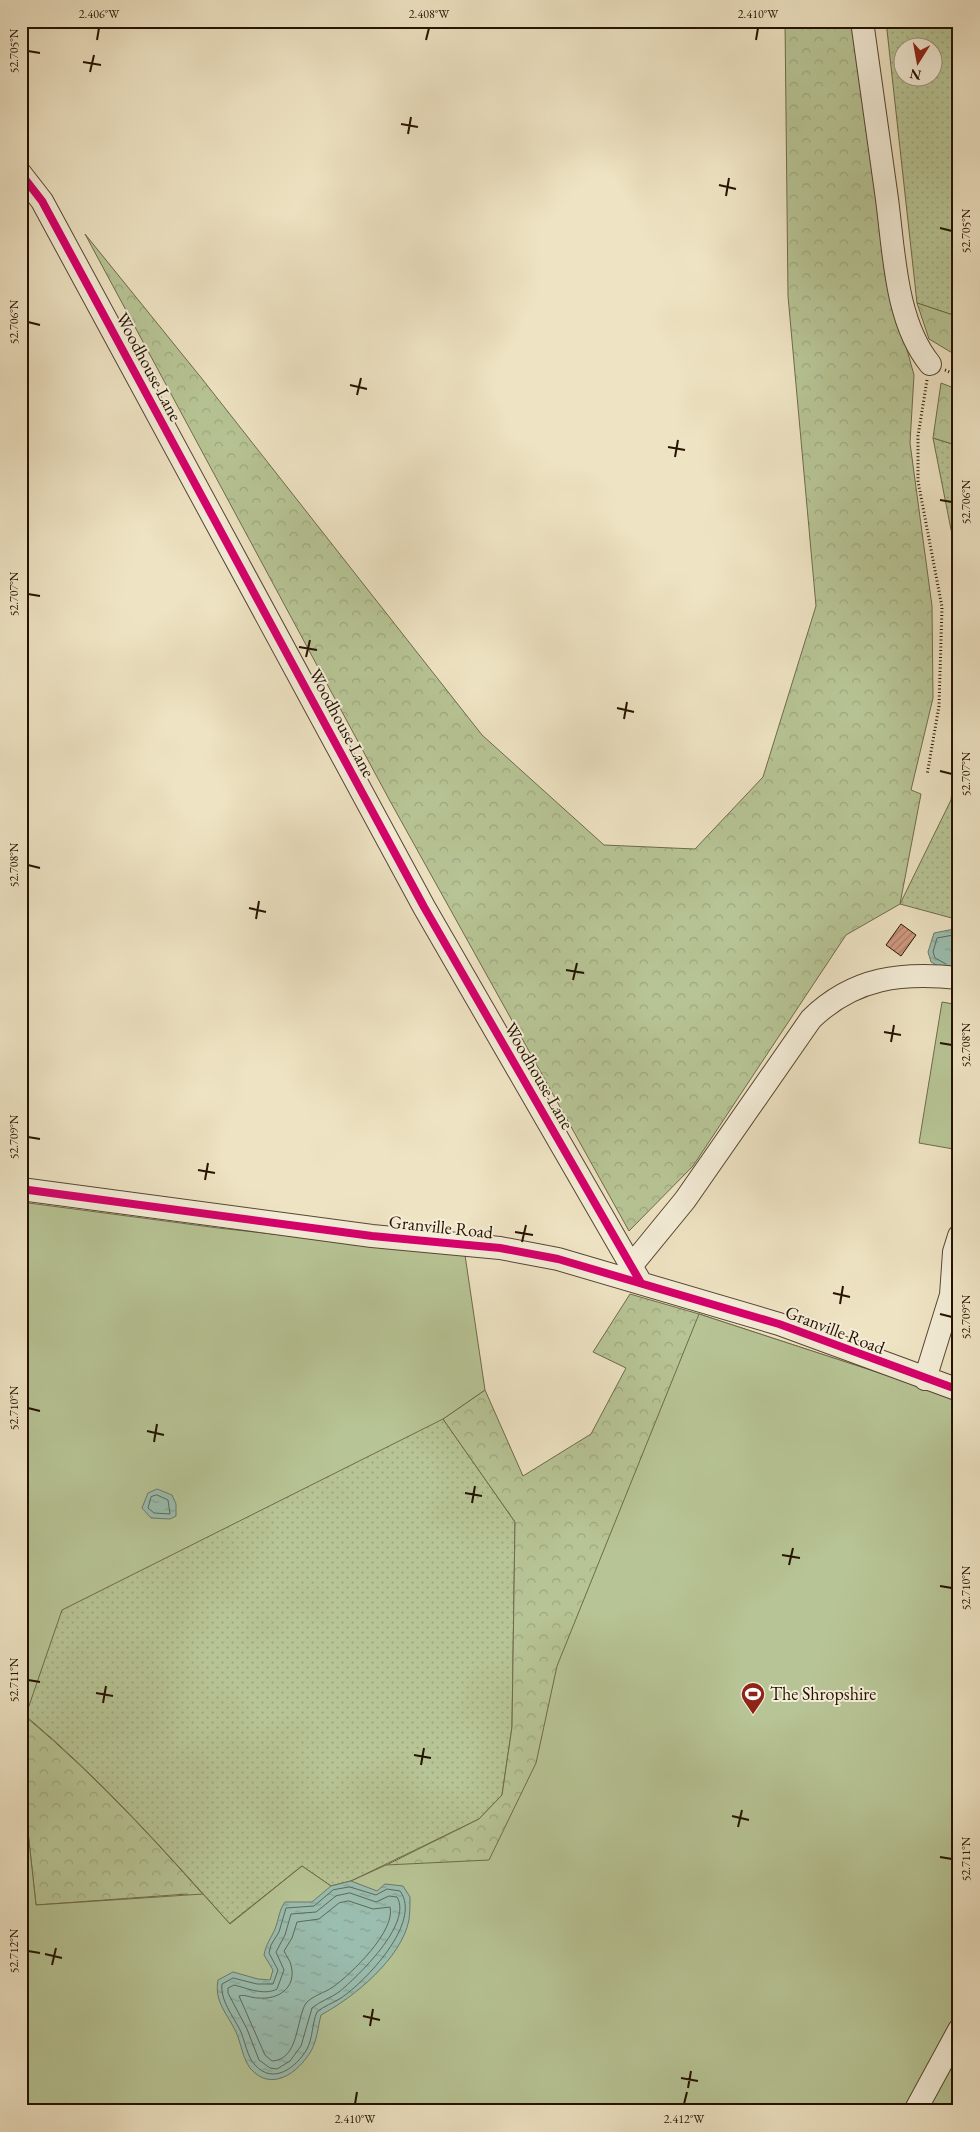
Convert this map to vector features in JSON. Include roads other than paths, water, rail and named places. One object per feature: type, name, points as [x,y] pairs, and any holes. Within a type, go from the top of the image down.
[{"type":"street","points":[[862,21],[900,287],[911,333],[919,351],[930,364]]},
{"type":"street","name":"Woodhouse Lane","points":[[21,174],[42,201],[424,907],[636,1274]]},
{"type":"street","points":[[636,1274],[811,1019],[825,1005],[869,982],[893,977],[959,978]]},
{"type":"street","name":"Granville Road","points":[[21,1189],[372,1236],[500,1248],[636,1274],[959,1390]]},
{"type":"street","points":[[925,1379],[951,1294],[954,1252],[959,1236]]},
{"type":"street","points":[[915,2111],[959,2030]]},
{"type":"water","points":[[954,929],[959,930],[959,973],[947,971],[931,962],[928,952],[934,933]]},
{"type":"water","points":[[157,1489],[172,1495],[176,1504],[176,1516],[170,1519],[151,1518],[142,1508],[148,1493]]},
{"type":"water","points":[[351,1881],[377,1891],[385,1884],[403,1886],[410,1897],[409,1920],[404,1935],[397,1949],[374,1975],[348,1998],[321,2015],[311,2051],[292,2073],[275,2079],[267,2079],[258,2075],[250,2068],[236,2032],[222,2007],[218,1995],[218,1980],[233,1972],[258,1979],[270,1980],[273,1970],[264,1955],[267,1944],[275,1929],[281,1908],[285,1902],[312,1902],[331,1886]]},
{"type":"place","name":"The Shropshire","points":[[753,1715]]}]
